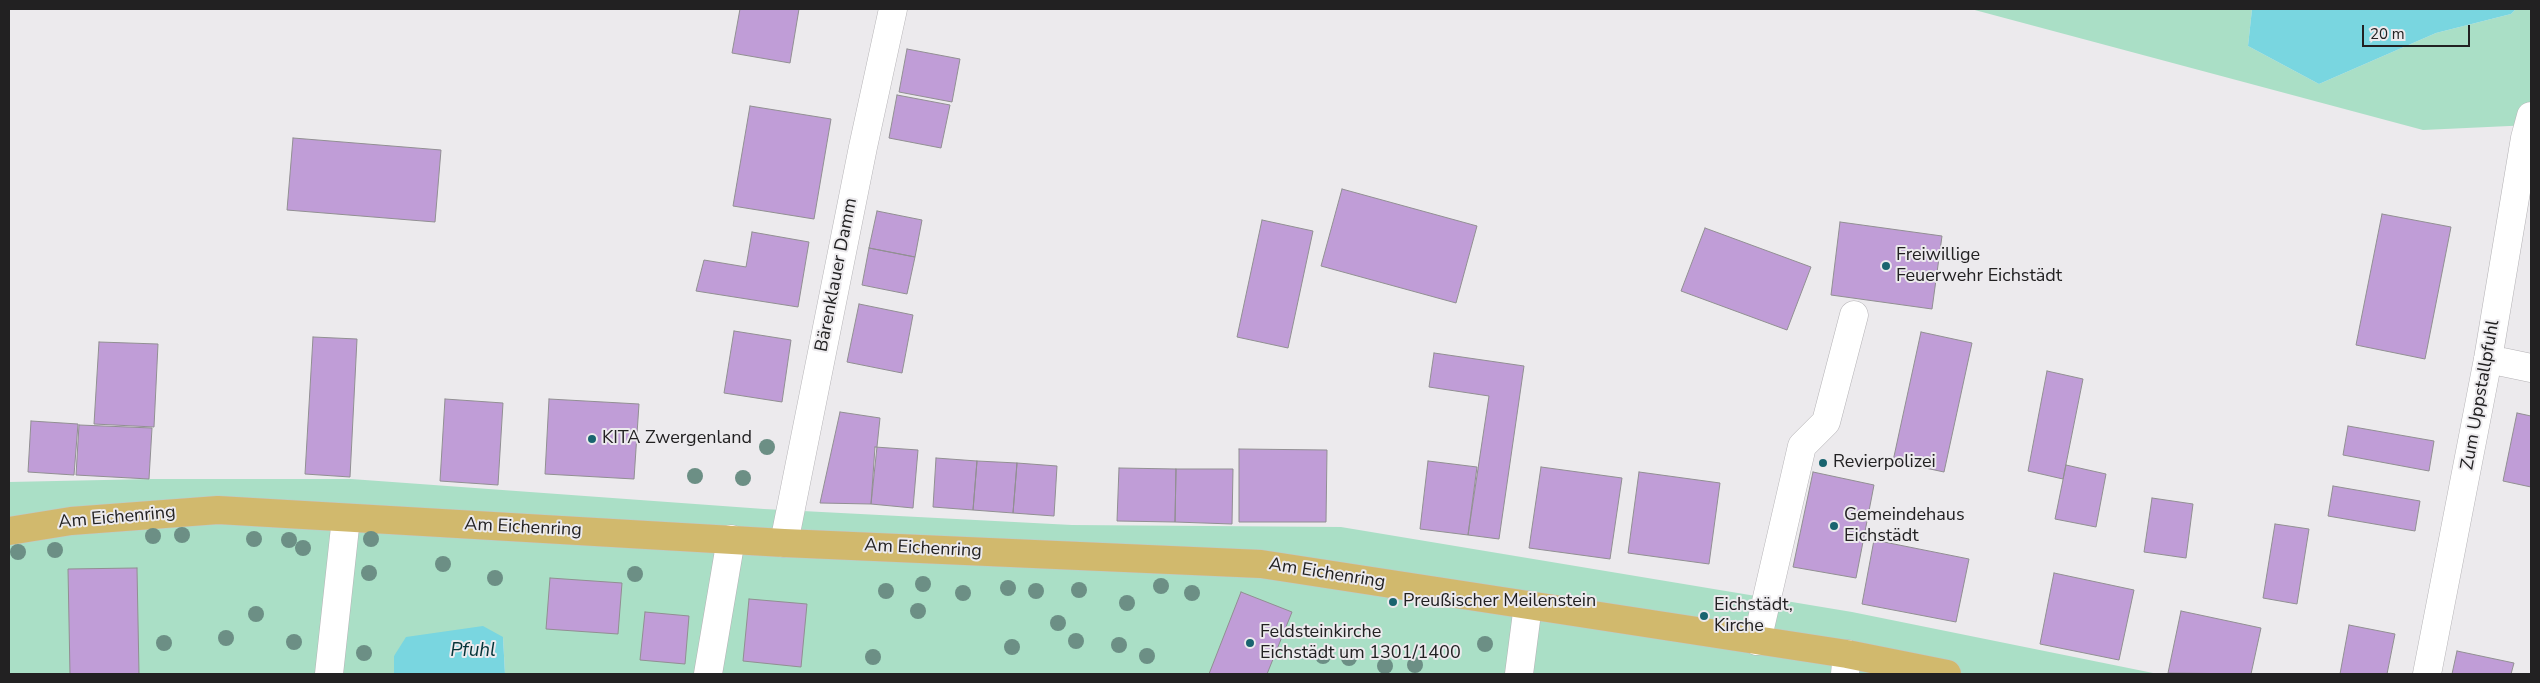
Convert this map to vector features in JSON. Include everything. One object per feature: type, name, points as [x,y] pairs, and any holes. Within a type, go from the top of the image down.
[{"type":"main road","name":"Am Eichenring","points":[[9,531],[71,521],[218,510],[784,543],[1261,564],[1757,641],[1846,664],[1947,674]]},
{"type":"street","name":"Bärenklauer Damm","points":[[784,543],[863,147],[893,9]]},
{"type":"street","name":"Zum Uppstallpfuhl","points":[[2428,674],[2488,359],[2528,127]]},
{"type":"street","points":[[1757,641],[1802,446],[1826,422],[1854,315]]},
{"type":"street","points":[[2488,359],[2531,368]]},
{"type":"street","points":[[329,674],[346,518]]},
{"type":"street","points":[[708,674],[731,539]]},
{"type":"street","points":[[1518,674],[1528,605]]},
{"type":"green space","points":[[1971,9],[2252,9],[2248,46],[2319,84],[2436,33],[2511,14],[2516,9],[2531,9],[2531,125],[2423,130]]},
{"type":"green space","points":[[151,479],[351,479],[764,509],[1072,525],[1341,527],[1852,612],[2158,674],[505,674],[503,637],[394,656],[394,674],[9,674],[9,482]]},
{"type":"water","points":[[2252,9],[2516,9],[2511,14],[2436,33],[2319,84],[2248,46]]},
{"type":"water","name":"Pfuhl","points":[[483,626],[503,637],[505,674],[394,674],[394,656],[406,637]]},
{"type":"building","points":[[740,9],[799,9],[790,63],[732,53]]},
{"type":"building","points":[[907,49],[960,59],[952,102],[899,92]]},
{"type":"building","points":[[897,95],[950,105],[941,148],[889,138]]},
{"type":"building","points":[[750,106],[831,119],[814,219],[733,206]]},
{"type":"building","points":[[293,138],[441,150],[435,222],[287,210]]},
{"type":"building","points":[[1342,189],[1477,226],[1456,303],[1321,266]]},
{"type":"building","points":[[877,211],[922,220],[915,257],[869,248]]},
{"type":"building","points":[[2382,214],[2451,227],[2425,359],[2356,345]]},
{"type":"building","points":[[1262,220],[1313,231],[1288,348],[1237,337]]},
{"type":"building","name":"Freiwillige Feuerwehr Eichstädt","points":[[1840,222],[1942,236],[1932,309],[1831,295]]},
{"type":"building","points":[[1705,228],[1811,267],[1787,330],[1681,291]]},
{"type":"building","points":[[752,232],[809,242],[798,307],[696,291],[704,260],[746,267]]},
{"type":"building","points":[[869,248],[915,257],[907,294],[862,285]]},
{"type":"building","points":[[859,304],[913,315],[902,373],[847,362]]},
{"type":"building","points":[[734,331],[791,340],[782,402],[724,393]]},
{"type":"building","points":[[1921,332],[1972,343],[1944,472],[1893,461]]},
{"type":"building","points":[[313,337],[357,339],[350,477],[305,474]]},
{"type":"building","points":[[99,342],[158,344],[154,427],[94,424]]},
{"type":"building","points":[[1434,353],[1524,366],[1499,539],[1468,535],[1489,396],[1429,387]]},
{"type":"building","points":[[2047,371],[2083,379],[2063,479],[2028,471]]},
{"type":"building","points":[[445,399],[503,403],[498,485],[440,481]]},
{"type":"building","name":"KITA Zwergenland","points":[[549,399],[639,404],[634,479],[545,474]]},
{"type":"building","points":[[840,412],[880,418],[871,504],[820,503]]},
{"type":"building","points":[[2517,413],[2531,416],[2531,487],[2503,481]]},
{"type":"building","points":[[31,421],[78,424],[74,475],[28,472]]},
{"type":"building","points":[[79,425],[152,428],[149,479],[76,475]]},
{"type":"building","points":[[2348,426],[2434,441],[2429,471],[2343,455]]},
{"type":"building","points":[[875,447],[918,450],[913,508],[871,504]]},
{"type":"building","points":[[1239,449],[1327,450],[1326,522],[1239,522]]},
{"type":"building","points":[[936,458],[977,461],[973,510],[933,507]]},
{"type":"building","points":[[977,461],[1017,463],[1013,513],[973,510]]},
{"type":"building","points":[[1428,461],[1477,467],[1468,535],[1420,529]]},
{"type":"building","points":[[1017,463],[1057,466],[1054,516],[1013,513]]},
{"type":"building","points":[[2066,465],[2106,474],[2096,527],[2055,519]]},
{"type":"building","points":[[1541,467],[1622,478],[1610,559],[1529,548]]},
{"type":"building","points":[[1119,468],[1176,469],[1175,522],[1117,521]]},
{"type":"building","points":[[1176,469],[1233,469],[1232,524],[1175,522]]},
{"type":"building","points":[[1639,472],[1720,483],[1709,564],[1628,553]]},
{"type":"building","name":"Gemeindehaus Eichstädt","points":[[1813,472],[1874,485],[1856,578],[1793,567]]},
{"type":"building","points":[[2333,486],[2420,501],[2415,531],[2328,516]]},
{"type":"building","points":[[2152,498],[2193,504],[2186,558],[2144,552]]},
{"type":"building","points":[[2275,524],[2309,529],[2297,604],[2263,598]]},
{"type":"building","points":[[1874,540],[1969,559],[1956,622],[1862,604]]},
{"type":"building","points":[[137,568],[139,674],[70,674],[68,569]]},
{"type":"building","points":[[2054,573],[2134,590],[2119,660],[2040,644]]},
{"type":"building","points":[[550,578],[622,583],[618,634],[546,629]]},
{"type":"building","name":"Feldsteinkirche Eichstädt um 1301/1400","points":[[1241,592],[1292,612],[1267,674],[1209,674]]},
{"type":"building","points":[[749,599],[807,604],[801,667],[743,661]]},
{"type":"building","points":[[2181,611],[2261,628],[2251,674],[2168,673]]},
{"type":"building","points":[[645,612],[689,616],[685,664],[640,660]]},
{"type":"building","points":[[2349,625],[2395,634],[2387,674],[2340,674]]},
{"type":"building","points":[[2457,651],[2514,663],[2511,674],[2452,674]]},
{"type":"place","name":"Freiwillige Feuerwehr Eichstädt","points":[[1886,266]]},
{"type":"place","name":"KITA Zwergenland","points":[[592,439]]},
{"type":"place","name":"Revierpolizei","points":[[1823,463]]},
{"type":"place","name":"Gemeindehaus Eichstädt","points":[[1834,526]]},
{"type":"place","name":"Preußischer Meilenstein","points":[[1393,602]]},
{"type":"place","name":"Eichstädt, Kirche","points":[[1704,616]]},
{"type":"place","name":"Feldsteinkirche Eichstädt um 1301/1400","points":[[1250,643]]}]
